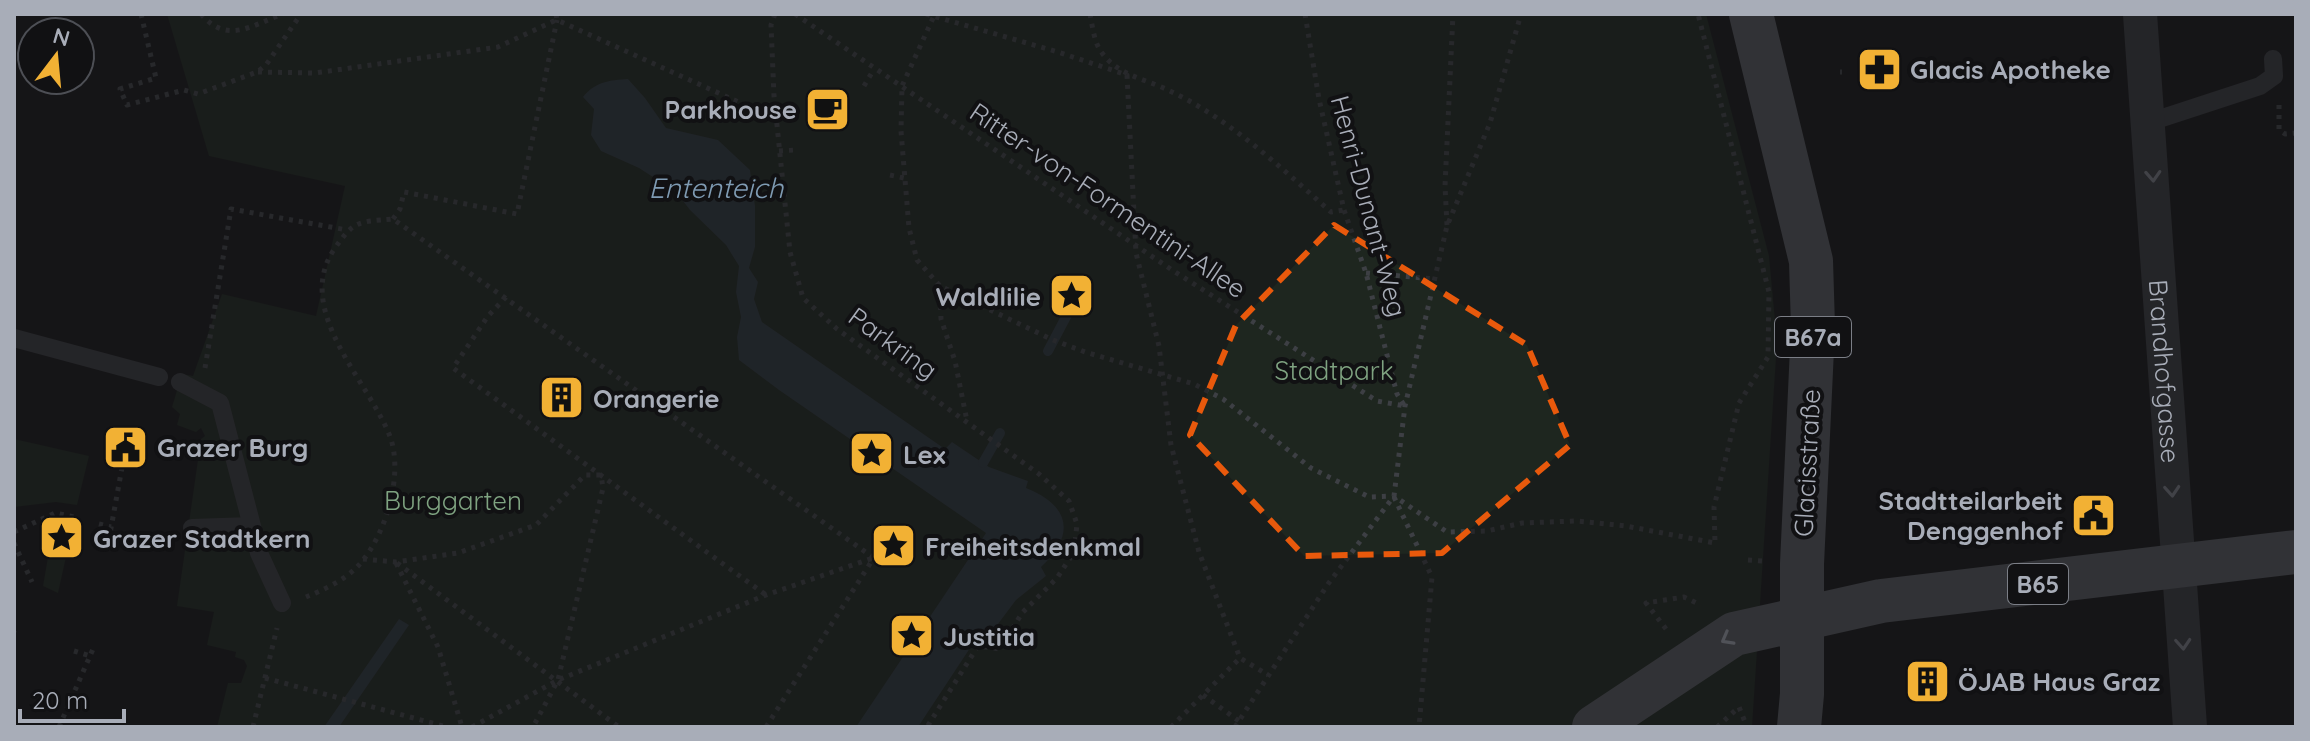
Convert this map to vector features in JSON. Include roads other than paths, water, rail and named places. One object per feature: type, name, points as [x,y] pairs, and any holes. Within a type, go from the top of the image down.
[{"type":"main road","name":"Glacisstraße","points":[[1751,14],[1811,261],[1813,327],[1802,564],[1799,727]]},
{"type":"main road","name":"B65","points":[[1802,619],[1881,601],[2296,552]]},
{"type":"main road","points":[[1594,727],[1734,634],[1802,619]]},
{"type":"street","name":"Brandhofgasse","points":[[2140,14],[2150,122],[2190,727]]},
{"type":"lane","points":[[2150,122],[2260,86],[2274,76],[2273,59]]},
{"type":"lane","points":[[14,338],[159,377]]},
{"type":"lane","points":[[180,382],[220,403],[259,553],[282,603]]},
{"type":"lane","points":[[192,528],[252,526]]},
{"type":"water","name":"Ententeich","points":[[628,79],[666,128],[718,140],[750,170],[755,206],[755,247],[749,268],[758,282],[754,299],[762,322],[945,449],[952,442],[989,467],[1028,481],[1026,488],[1052,503],[1059,512],[1063,532],[1060,543],[1041,567],[1046,576],[1016,600],[986,640],[978,636],[918,727],[856,727],[986,533],[739,360],[737,337],[741,317],[736,292],[739,266],[726,245],[676,192],[639,168],[601,151],[591,135],[594,109],[583,97],[603,83]]},
{"type":"water","points":[[399,619],[409,625],[339,727],[324,727]]},
{"type":"waterway","points":[[1048,351],[1067,315]]},
{"type":"waterway","points":[[983,463],[1000,433]]},
{"type":"place","name":"Glacis Apotheke","points":[[1879,69]]},
{"type":"place","name":"Parkhouse","points":[[828,109]]},
{"type":"place","name":"Waldlilie","points":[[1072,296]]},
{"type":"place","name":"Orangerie","points":[[562,398]]},
{"type":"place","name":"Grazer Burg","points":[[126,447]]},
{"type":"place","name":"Lex","points":[[872,454]]},
{"type":"place","name":"Stadtteilarbeit Denggenhof","points":[[2094,515]]},
{"type":"place","name":"Grazer Stadtkern","points":[[62,538]]},
{"type":"place","name":"Freiheitsdenkmal","points":[[894,546]]},
{"type":"place","name":"Justitia","points":[[912,636]]},
{"type":"place","name":"ÖJAB Haus Graz","points":[[1927,681]]},
{"type":"park label","name":"Stadtpark","points":[[1334,370]]},
{"type":"park label","name":"Burggarten","points":[[453,500]]}]
